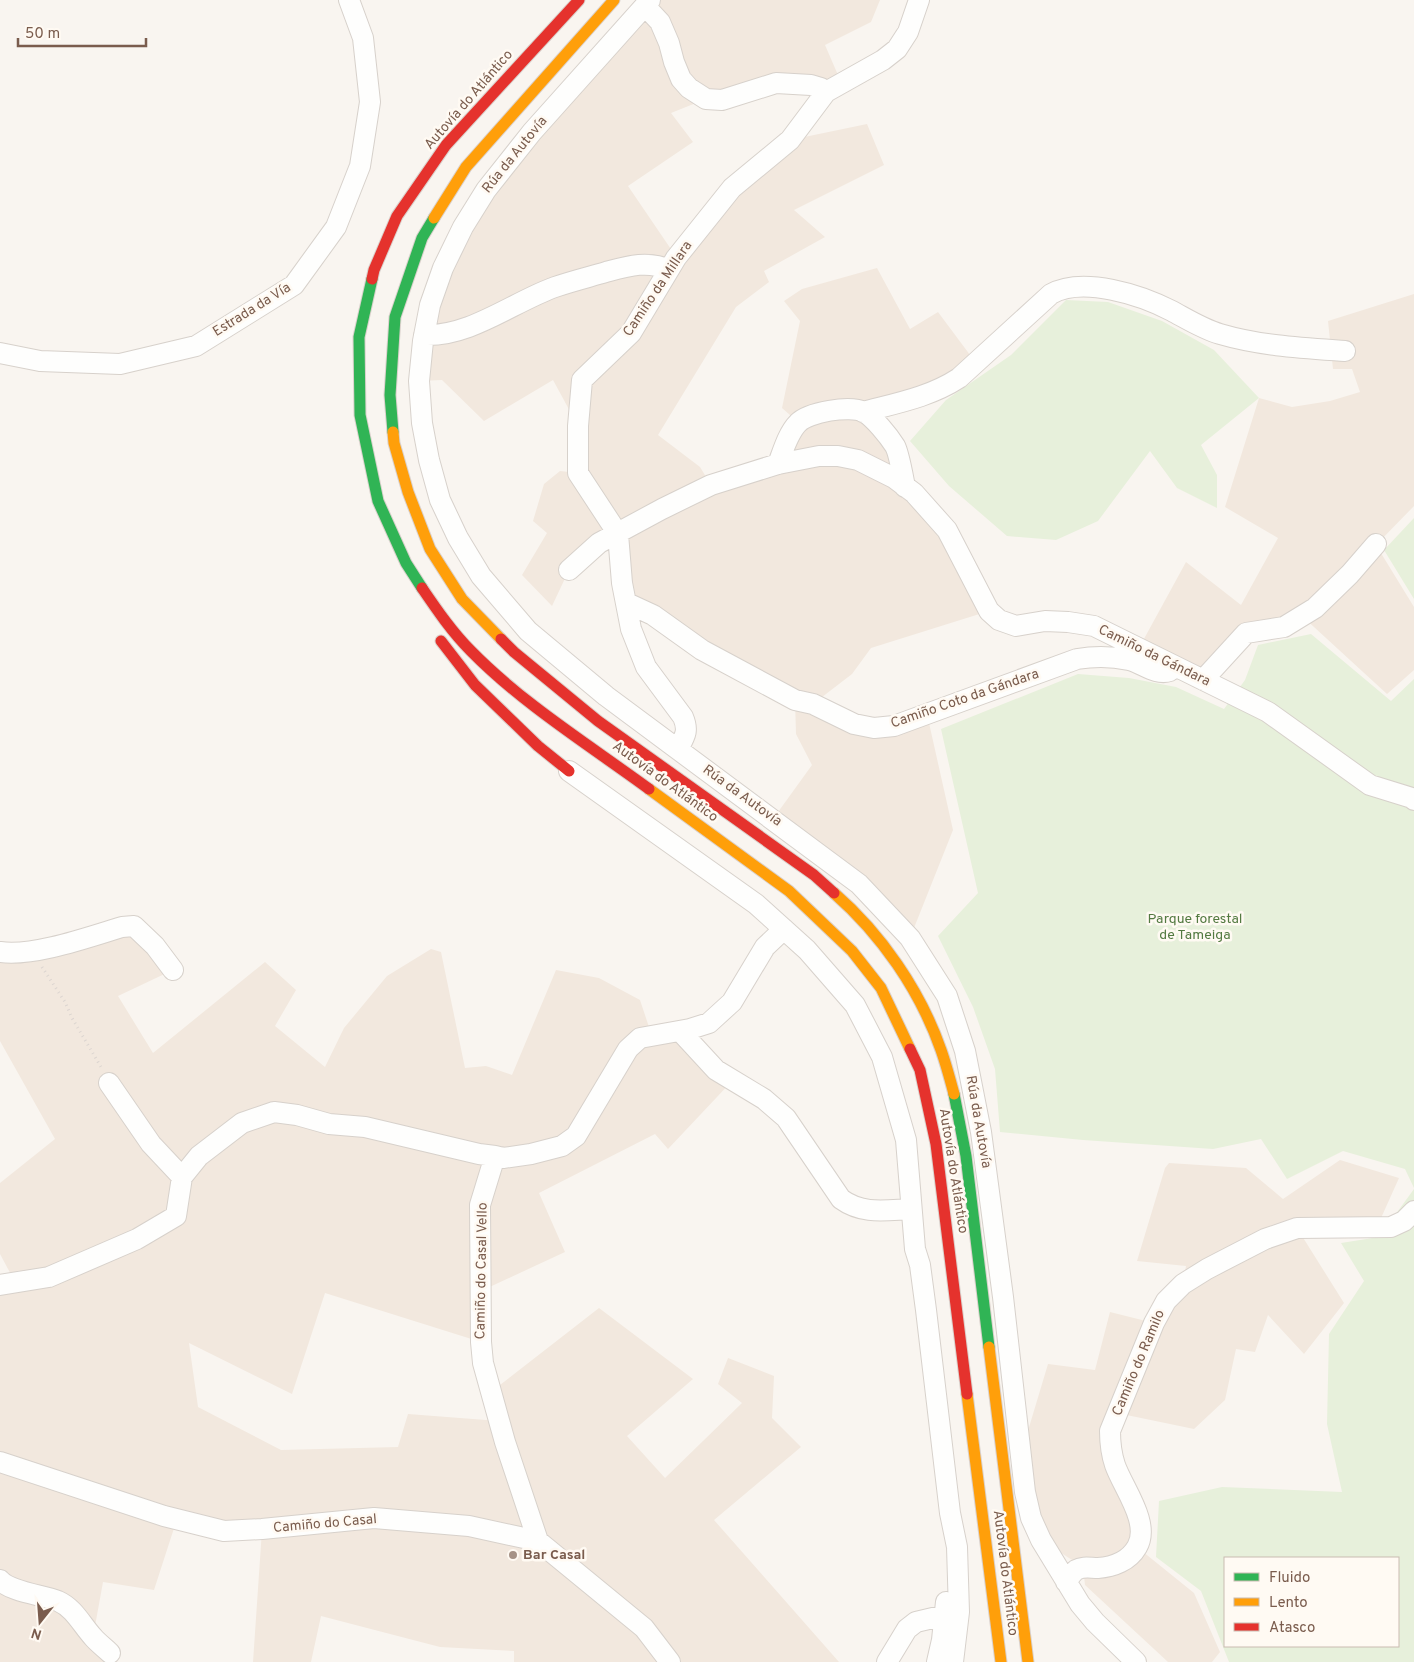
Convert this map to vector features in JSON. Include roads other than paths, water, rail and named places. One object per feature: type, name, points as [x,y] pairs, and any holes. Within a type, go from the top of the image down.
[{"type":"highway","name":"Autovía do Atlántico","points":[[579,0],[446,145],[398,216],[374,270],[359,337],[360,415],[378,501],[406,563],[438,612],[471,651],[524,698],[789,891],[852,951],[881,988],[920,1070],[936,1144],[1001,1662]]},
{"type":"highway","name":"Autovía do Atlántico","points":[[614,0],[466,167],[422,238],[396,317],[390,395],[394,443],[408,492],[430,549],[462,599],[508,646],[598,721],[814,875],[854,910],[888,951],[919,1000],[941,1049],[953,1092],[966,1156],[1028,1662]]},
{"type":"highway","points":[[378,501],[390,553],[401,576]]},
{"type":"highway","points":[[433,631],[475,685],[538,746],[569,771]]},
{"type":"highway","points":[[980,1272],[981,1132]]},
{"type":"highway","points":[[994,1374],[1019,1435]]},
{"type":"street","name":"Estrada da Vía","points":[[0,353],[40,361],[120,364],[196,346],[294,285],[336,227],[360,166],[370,102],[363,38],[348,0]]},
{"type":"street","name":"Camiño da Millara","points":[[678,749],[686,732],[686,725],[683,717],[646,667],[632,629],[622,583],[618,534],[578,473],[578,426],[582,380],[631,333],[676,258],[732,188],[790,140],[826,92],[883,60],[897,49],[908,32],[919,0]]},
{"type":"street","points":[[647,3],[660,22],[681,79],[689,88],[706,99],[722,100],[776,83],[811,85],[826,92]]},
{"type":"street","name":"Rúa da Autovía","points":[[647,3],[532,132],[486,190],[463,227],[443,268],[430,304],[419,381],[422,423],[429,460],[440,500],[458,538],[481,576],[528,631],[606,696],[859,884],[910,938],[947,996],[965,1052],[981,1132],[1003,1297],[1025,1492],[1031,1518],[1080,1604],[1095,1622],[1136,1662]]},
{"type":"street","points":[[424,336],[437,336],[456,332],[554,288],[632,265],[659,265],[669,270]]},
{"type":"street","points":[[778,464],[798,422],[822,411],[848,409],[863,412],[924,396],[948,385],[959,378],[1051,294],[1070,287],[1114,290],[1170,310],[1191,322],[1218,333],[1247,341],[1284,347],[1345,351]]},
{"type":"street","points":[[863,412],[882,429],[896,448],[905,487]]},
{"type":"street","name":"Camiño da Gándara","points":[[569,570],[599,543],[662,508],[711,486],[778,464],[819,456],[838,456],[858,460],[894,478],[914,493],[948,530],[989,611],[999,620],[1016,626],[1045,622],[1068,622],[1094,626],[1268,712],[1370,785],[1414,800]]},
{"type":"street","points":[[1203,680],[1246,633],[1284,627],[1315,608],[1350,574],[1376,544]]},
{"type":"street","name":"Camiño Coto da Gándara","points":[[627,603],[653,615],[702,650],[795,700],[813,704],[854,724],[874,728],[894,726],[1077,659],[1102,656],[1130,660],[1152,670],[1166,673],[1180,668]]},
{"type":"street","points":[[569,771],[756,904],[807,950],[855,1005],[882,1057],[906,1140],[915,1249],[920,1265],[950,1513],[956,1547],[952,1614],[953,1662]]},
{"type":"street","points":[[0,952],[13,954],[30,952],[122,927],[134,926],[156,946],[173,970]]},
{"type":"street","points":[[0,1285],[48,1277],[137,1239],[176,1216],[182,1177],[199,1156],[242,1122],[274,1112],[297,1115],[329,1124],[365,1127],[503,1158],[562,1146],[576,1136],[628,1049],[640,1038],[709,1024],[732,1002],[765,947],[784,929]]},
{"type":"street","points":[[680,1031],[716,1070],[764,1099],[786,1118],[841,1200],[851,1207],[866,1210],[911,1209]]},
{"type":"street","points":[[109,1083],[151,1144],[182,1177]]},
{"type":"street","name":"Camiño do Casal Vello","points":[[495,1156],[480,1205],[481,1342],[483,1362],[504,1442],[538,1540]]},
{"type":"street","name":"Camiño do Ramilo","points":[[1083,1567],[1114,1566],[1125,1560],[1137,1547],[1142,1531],[1138,1515],[1115,1465],[1110,1444],[1110,1431],[1154,1323],[1166,1300],[1184,1284],[1265,1239],[1297,1228],[1390,1226],[1404,1221],[1414,1212]]},
{"type":"street","name":"Camiño do Casal","points":[[0,1462],[164,1516],[224,1530],[262,1529],[374,1518],[469,1526],[538,1540],[644,1628],[670,1662]]},
{"type":"street","points":[[1042,1540],[1083,1567]]},
{"type":"street","points":[[1066,1582],[1074,1571],[1083,1567]]},
{"type":"street","points":[[0,1580],[17,1589],[60,1602],[75,1614],[93,1637],[110,1653]]},
{"type":"street","points":[[887,1662],[907,1629],[916,1622],[952,1614]]},
{"type":"street","points":[[937,1662],[952,1614]]},
{"type":"place","name":"Bar Casal","points":[[513,1555]]},
{"type":"park label","name":"Parque forestal de Tameiga","points":[[1195,928]]}]
